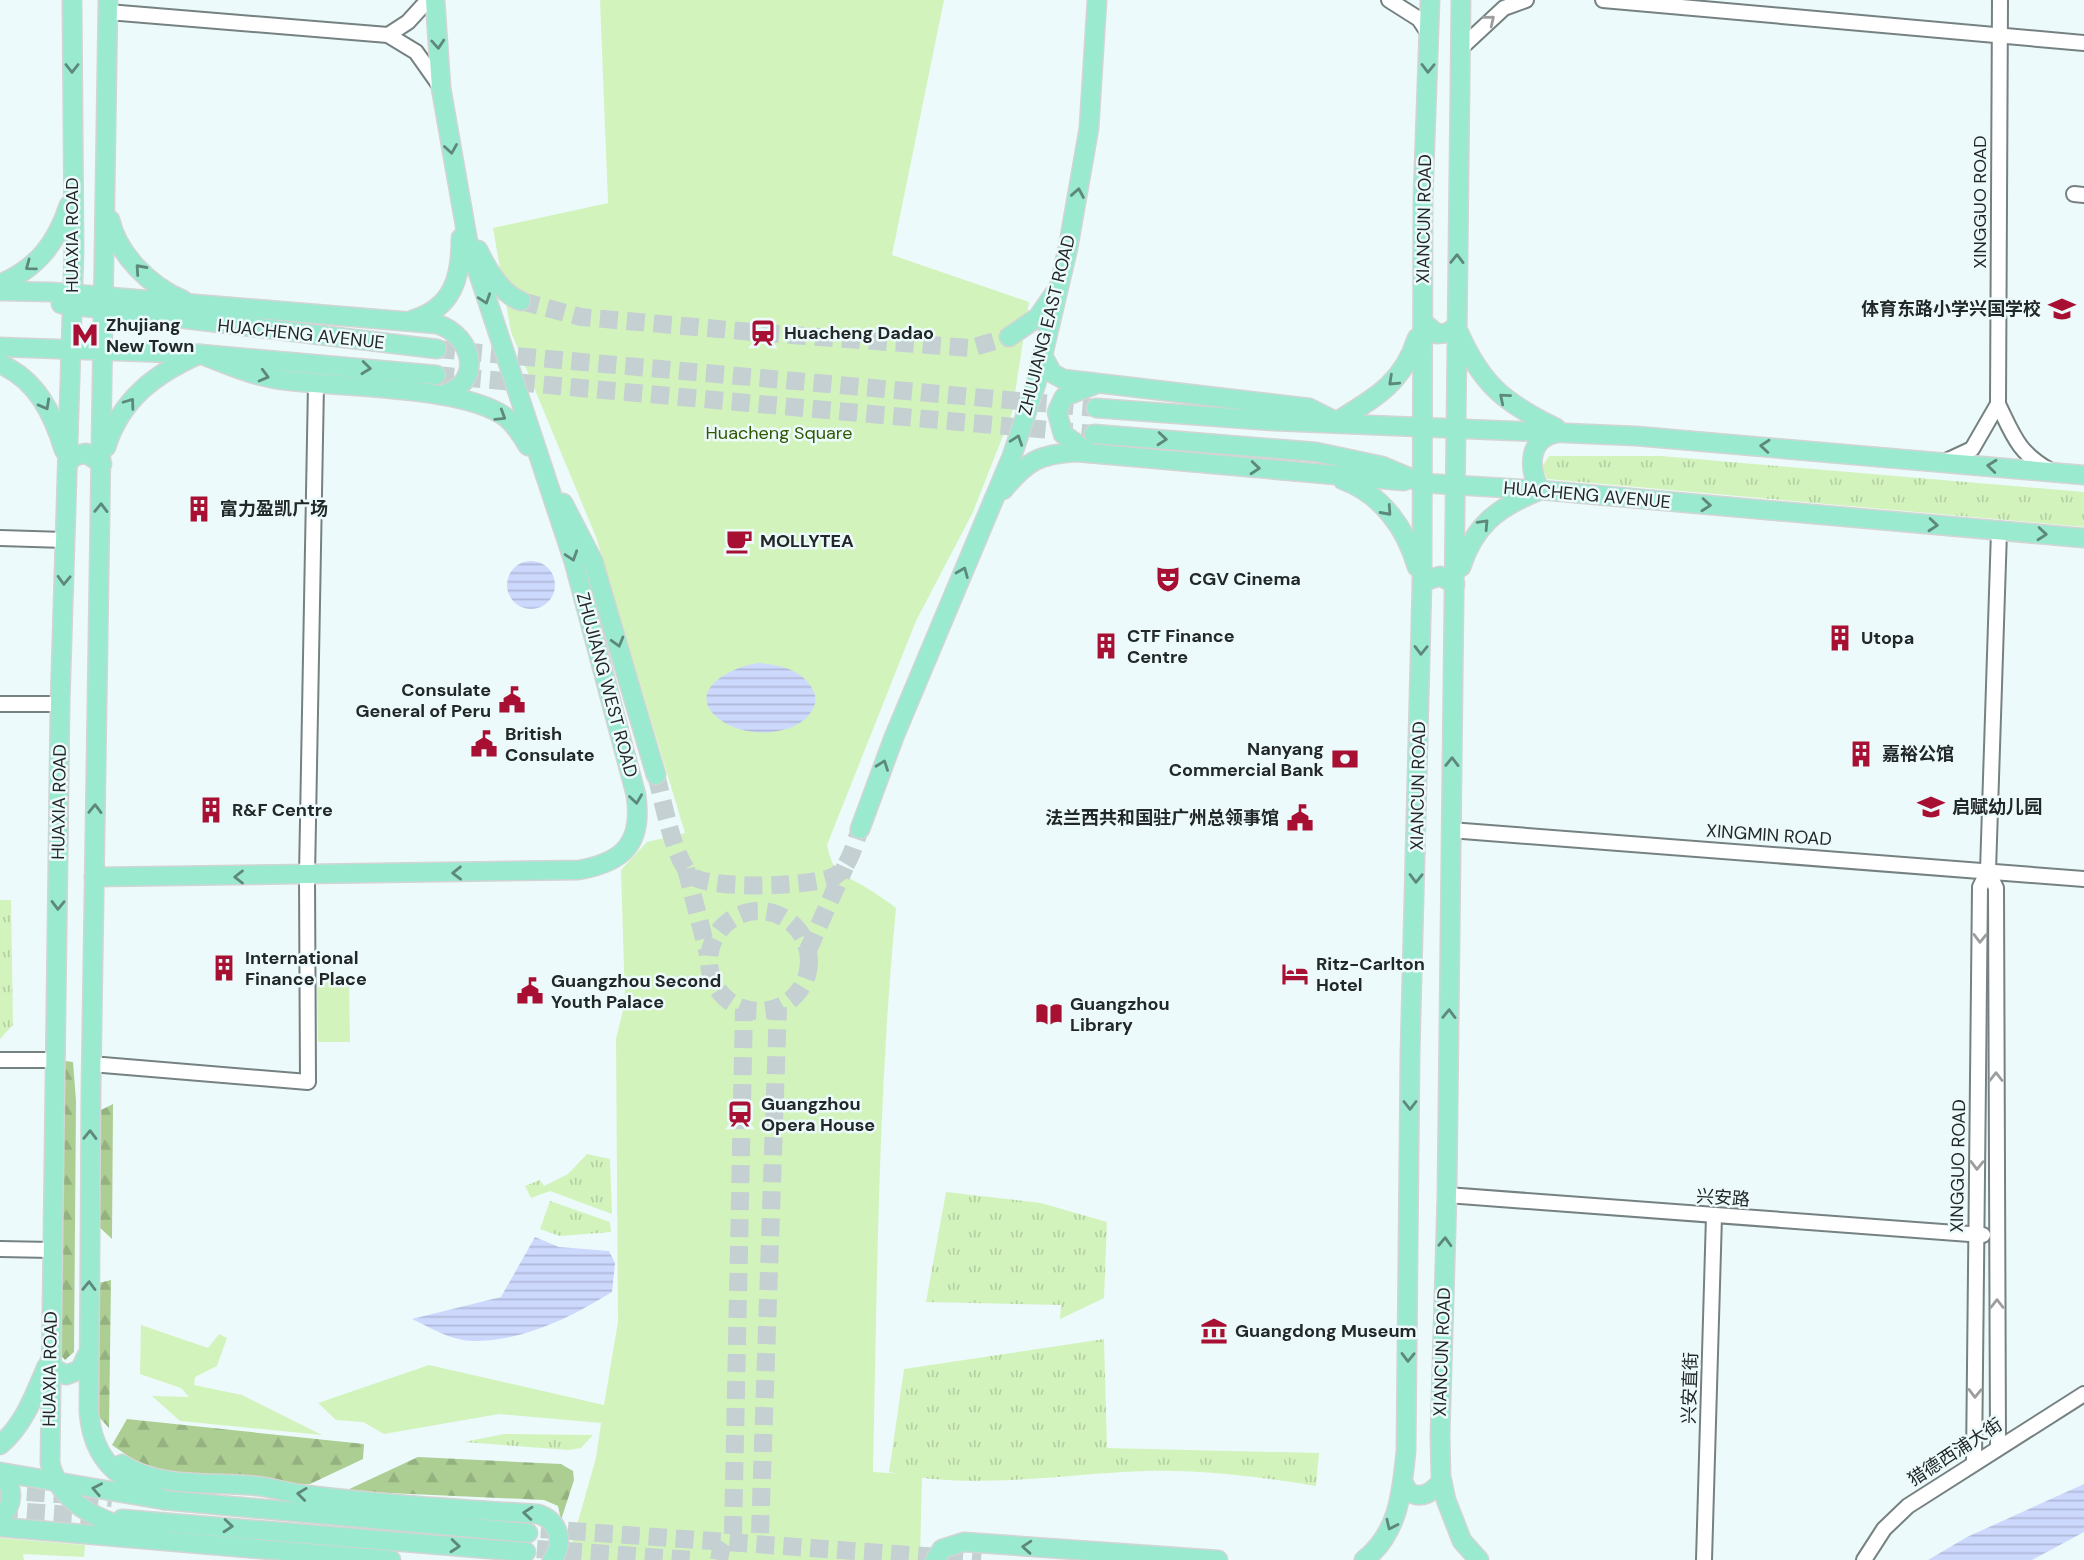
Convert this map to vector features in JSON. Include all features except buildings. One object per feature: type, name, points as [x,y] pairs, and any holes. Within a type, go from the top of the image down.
[{"type":"main road","name":"HUAXIA ROAD","points":[[56,1480],[50,1463],[50,1360],[60,704],[72,350],[72,0]]},
{"type":"main road","name":"ZHUJIANG WEST ROAD","points":[[94,877],[579,870],[608,864],[631,840],[637,819],[636,795],[574,562],[480,282],[462,214],[441,88],[435,0]]},
{"type":"main road","name":"XIANCUN ROAD","points":[[1364,1560],[1375,1552],[1393,1522],[1403,1482],[1406,1438],[1410,1054],[1422,582],[1421,425],[1430,0]]},
{"type":"main road","name":"XIANCUN ROAD","points":[[1461,0],[1447,1195],[1440,1436],[1442,1481],[1454,1524],[1462,1541],[1479,1560]]},
{"type":"main road","name":"ZHUJIANG EAST ROAD","points":[[860,830],[1012,456],[1043,356],[1089,128],[1099,4]]},
{"type":"main road","name":"HUAXIA ROAD","points":[[108,6],[91,1064],[89,1412],[93,1442],[106,1462],[139,1488],[164,1500]]},
{"type":"main road","points":[[0,284],[45,254],[54,242],[72,195],[91,203],[106,198],[115,237],[132,260],[163,290],[196,305]]},
{"type":"main road","points":[[462,214],[486,267],[514,299],[521,300]]},
{"type":"main road","points":[[409,321],[430,313],[456,283],[461,262],[462,214]]},
{"type":"main road","points":[[1009,337],[1038,317],[1059,287]]},
{"type":"main road","name":"HUACHENG AVENUE","points":[[0,293],[104,304],[437,349]]},
{"type":"main road","points":[[104,304],[196,305],[409,321],[449,327],[460,334],[468,347],[469,361],[462,384],[455,390],[437,395]]},
{"type":"main road","points":[[1337,421],[1366,403],[1404,371],[1423,322],[1437,334],[1447,333],[1456,327],[1472,362],[1499,395],[1519,410],[1563,431]]},
{"type":"main road","name":"HUACHENG AVENUE","points":[[0,346],[200,354],[436,375]]},
{"type":"main road","points":[[0,364],[30,385],[43,398],[68,463],[75,456],[86,453],[102,464],[115,425],[139,390],[158,374],[200,354],[271,379],[437,395],[477,404],[502,414],[515,425],[543,468],[593,561],[656,775]]},
{"type":"main road","points":[[1043,356],[1056,377],[1310,408],[1337,421]]},
{"type":"main road","points":[[1090,453],[1063,434],[1057,412],[1064,397],[1097,384]]},
{"type":"main road","points":[[1096,408],[1274,421],[1337,421],[1563,431],[2084,475]]},
{"type":"main road","points":[[1330,475],[1355,484],[1387,509],[1403,530],[1422,582],[1440,576],[1455,584],[1468,545],[1479,527],[1503,507],[1541,490],[1532,471],[1534,449],[1547,434],[1563,431]]},
{"type":"main road","name":"HUACHENG AVENUE","points":[[1094,433],[1316,452],[1382,466],[1422,483],[1541,490],[2084,538]]},
{"type":"main road","points":[[991,503],[1032,460],[1052,453],[1090,453],[1422,483]]},
{"type":"main road","points":[[50,1360],[55,1369],[66,1375],[80,1370],[88,1354]]},
{"type":"main road","points":[[0,1445],[11,1435],[28,1409],[50,1360]]},
{"type":"main road","points":[[89,1412],[101,1442],[120,1463],[150,1478],[260,1486],[299,1494],[404,1504],[538,1514],[547,1517],[557,1529],[559,1547],[552,1560]]},
{"type":"main road","points":[[0,1473],[56,1480],[164,1500],[528,1533]]},
{"type":"main road","points":[[0,1473],[9,1483],[12,1492],[7,1512],[0,1518]]},
{"type":"main road","points":[[56,1480],[81,1509],[127,1528]]},
{"type":"main road","points":[[1403,1482],[1408,1492],[1421,1496],[1434,1490],[1442,1481]]},
{"type":"main road","points":[[81,1509],[160,1530],[391,1560]]},
{"type":"main road","points":[[0,1527],[93,1534],[160,1530]]},
{"type":"main road","points":[[93,1534],[127,1528],[526,1552]]},
{"type":"main road","points":[[935,1560],[942,1549],[964,1542],[1217,1560]]},
{"type":"street","points":[[388,35],[408,22],[428,0]]},
{"type":"street","points":[[1388,0],[1419,19],[1429,34]]},
{"type":"street","points":[[1461,48],[1504,8],[1526,0]]},
{"type":"street","points":[[1603,0],[1736,6],[2084,43]]},
{"type":"street","name":"XINGGUO ROAD","points":[[1998,404],[2000,0]]},
{"type":"street","points":[[108,6],[388,35],[416,52],[441,88]]},
{"type":"street","points":[[91,1064],[307,1082],[307,876],[316,384]]},
{"type":"street","points":[[1944,462],[1972,449],[1998,404]]},
{"type":"street","points":[[1998,404],[2019,446],[2031,460],[2053,472]]},
{"type":"street","name":"XINGGUO ROAD","points":[[1974,1463],[1980,887],[1988,871],[1999,531]]},
{"type":"street","points":[[0,538],[65,540]]},
{"type":"street","points":[[0,704],[60,704]]},
{"type":"street","name":"XINGMIN ROAD","points":[[1450,830],[2084,879]]},
{"type":"street","name":"XINGGUO ROAD","points":[[1988,871],[1996,888],[1998,1446]]},
{"type":"street","points":[[0,1060],[56,1060]]},
{"type":"street","name":"兴安路","points":[[1447,1195],[1997,1236]]},
{"type":"street","name":"兴安直街","points":[[1704,1560],[1714,1216]]},
{"type":"street","points":[[0,1249],[52,1250]]},
{"type":"street","name":"猎德西浦大街","points":[[1864,1560],[1884,1529],[1908,1506],[1998,1446],[2084,1394]]},
{"type":"green space","name":"Huacheng Square","points":[[600,0],[944,0],[892,255],[1029,302],[1012,413],[973,512],[916,621],[827,845],[836,869],[896,908],[882,1119],[873,1472],[922,1475],[920,1560],[567,1560],[596,1458],[601,1423],[499,1414],[384,1434],[363,1422],[336,1420],[318,1403],[429,1365],[604,1405],[618,1322],[616,1039],[625,1002],[621,870],[647,842],[685,833],[596,537],[511,332],[493,228],[608,203]]},
{"type":"green space","points":[[1549,456],[1661,456],[2084,492],[2084,527],[1547,479],[1542,467]]},
{"type":"green space","points":[[0,900],[11,900],[13,1025],[0,1039]]},
{"type":"green space","points":[[349,981],[350,1042],[318,1042],[317,982]]},
{"type":"green space","points":[[65,1061],[73,1062],[76,1101],[74,1352],[65,1360],[55,1348]]},
{"type":"green space","points":[[113,1104],[112,1239],[96,1224],[101,1110]]},
{"type":"green space","points":[[587,1154],[610,1159],[612,1214],[550,1191],[531,1198],[525,1186],[540,1180],[544,1186],[568,1174]]},
{"type":"green space","points":[[946,1192],[1041,1203],[1107,1222],[1104,1298],[1060,1319],[1061,1305],[926,1302]]},
{"type":"green space","points":[[550,1201],[610,1222],[611,1232],[560,1236],[540,1229]]},
{"type":"green space","points":[[111,1280],[109,1428],[99,1417],[96,1322],[99,1283]]},
{"type":"green space","points":[[141,1325],[208,1348],[219,1334],[227,1338],[217,1366],[195,1377],[194,1385],[242,1395],[322,1435],[180,1421],[152,1396],[189,1397],[181,1388],[140,1374]]},
{"type":"green space","points":[[1104,1339],[1107,1448],[1319,1453],[1316,1486],[1188,1471],[1145,1471],[984,1481],[920,1478],[889,1472],[904,1369]]},
{"type":"green space","points":[[127,1419],[364,1444],[363,1459],[310,1484],[147,1469],[112,1445]]},
{"type":"green space","points":[[504,1434],[593,1435],[581,1448],[568,1450],[464,1442]]},
{"type":"green space","points":[[418,1457],[561,1464],[573,1471],[574,1480],[561,1520],[558,1506],[544,1500],[345,1491]]},
{"type":"green space","points":[[0,1538],[85,1545],[84,1557],[23,1554],[24,1560],[0,1560]]},
{"type":"water","points":[[531,561],[548,568],[555,585],[548,602],[531,609],[514,602],[507,585],[514,568]]},
{"type":"water","points":[[759,663],[790,670],[809,683],[815,693],[815,703],[809,715],[800,723],[778,731],[752,732],[729,725],[709,708],[706,698],[716,681],[725,674]]},
{"type":"water","points":[[535,1237],[559,1247],[609,1251],[615,1263],[612,1292],[580,1311],[546,1326],[492,1340],[458,1339],[412,1319],[501,1297]]},
{"type":"water","points":[[2084,1484],[2084,1532],[2032,1560],[1928,1560],[1967,1537]]},
{"type":"tunnel","points":[[521,301],[581,317],[764,333],[971,348],[1009,337]]},
{"type":"tunnel","points":[[437,349],[1096,408]]},
{"type":"tunnel","points":[[436,375],[1094,434]]},
{"type":"tunnel","points":[[656,775],[679,857],[692,876],[702,880],[739,885],[785,885],[824,880],[835,876],[844,867],[860,829]]},
{"type":"tunnel","points":[[808,950],[845,867]]},
{"type":"tunnel","points":[[686,869],[708,954]]},
{"type":"tunnel","points":[[759,911],[787,919],[801,933],[809,961],[801,989],[787,1003],[759,1011],[731,1003],[717,989],[709,961],[717,933],[731,919],[759,911]]},
{"type":"tunnel","points":[[760,1533],[778,1007]]},
{"type":"tunnel","points":[[733,1534],[744,1009]]},
{"type":"tunnel","points":[[0,1490],[112,1498]]},
{"type":"tunnel","points":[[0,1510],[101,1517]]},
{"type":"tunnel","points":[[514,1527],[981,1560]]},
{"type":"tunnel","points":[[719,1560],[721,1549],[728,1539]]},
{"type":"tunnel","points":[[510,1547],[692,1560]]},
{"type":"place","name":"体育东路小学兴国学校","points":[[2062,309]]},
{"type":"place","name":"Huacheng Dadao","points":[[763,333]]},
{"type":"place","name":"Zhujiang New Town","points":[[85,335]]},
{"type":"place","name":"富力盈凯广场","points":[[199,509]]},
{"type":"place","name":"MOLLYTEA","points":[[739,541]]},
{"type":"place","name":"CGV Cinema","points":[[1168,579]]},
{"type":"place","name":"Utopa","points":[[1840,638]]},
{"type":"place","name":"CTF Finance Centre","points":[[1106,646]]},
{"type":"place","name":"Consulate General of Peru","points":[[512,700]]},
{"type":"place","name":"British Consulate","points":[[484,744]]},
{"type":"place","name":"嘉裕公馆","points":[[1861,754]]},
{"type":"place","name":"Nanyang Commercial Bank","points":[[1345,759]]},
{"type":"place","name":"启赋幼儿园","points":[[1931,807]]},
{"type":"place","name":"R&F Centre","points":[[211,810]]},
{"type":"place","name":"法兰西共和国驻广州总领事馆","points":[[1300,818]]},
{"type":"place","name":"International Finance Place","points":[[224,968]]},
{"type":"place","name":"Ritz-Carlton Hotel","points":[[1295,974]]},
{"type":"place","name":"Guangzhou Second Youth Palace","points":[[530,991]]},
{"type":"place","name":"Guangzhou Library","points":[[1049,1014]]},
{"type":"place","name":"Guangzhou Opera House","points":[[740,1114]]},
{"type":"place","name":"Guangdong Museum","points":[[1214,1331]]}]
